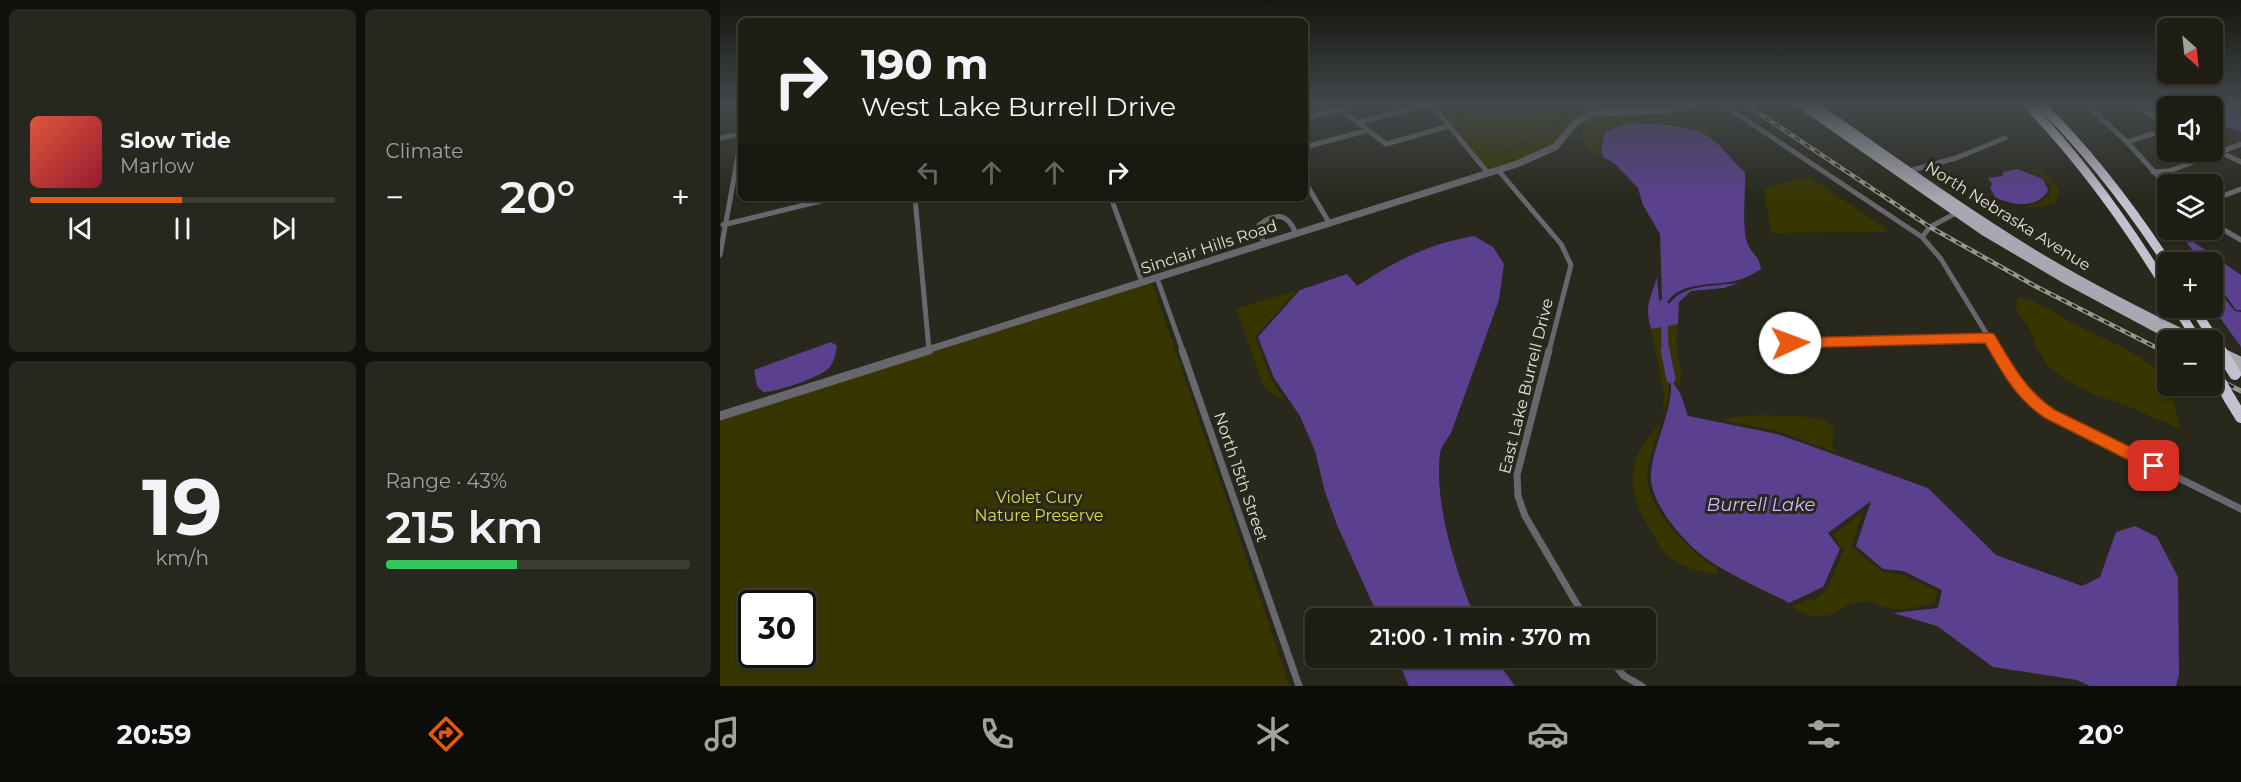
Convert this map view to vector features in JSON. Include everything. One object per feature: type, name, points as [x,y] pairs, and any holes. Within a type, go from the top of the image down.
[{"type":"highway","points":[[2056,136],[2080,161],[2109,199],[2157,274]]},
{"type":"highway","points":[[2070,136],[2098,166],[2133,211],[2160,252]]},
{"type":"highway","points":[[2200,318],[2241,383]]},
{"type":"highway","points":[[2223,387],[2241,417]]},
{"type":"main road","name":"North Nebraska Avenue","points":[[1848,136],[2070,283],[2159,330]]},
{"type":"main road","name":"North Nebraska Avenue","points":[[1859,136],[1909,171],[1960,212],[2076,278],[2177,330]]},
{"type":"main road","points":[[1859,145],[1867,147],[1898,168],[1909,171]]},
{"type":"main road","points":[[2223,353],[2241,362]]},
{"type":"main road","points":[[2223,362],[2241,371]]},
{"type":"street","points":[[1308,146],[1346,136]]},
{"type":"street","points":[[1373,136],[1386,144],[1414,136]]},
{"type":"street","points":[[1457,136],[1488,173]]},
{"type":"street","name":"Sinclair Hills Road","points":[[720,416],[1498,170],[1536,157],[1555,147],[1564,136]]},
{"type":"street","points":[[1770,136],[1922,237],[1941,259],[2024,394],[2042,409],[2241,510]]},
{"type":"street","points":[[2121,136],[2157,176]]},
{"type":"street","points":[[2127,142],[2145,136]]},
{"type":"street","points":[[1909,171],[1956,158],[2006,138]]},
{"type":"street","points":[[2223,151],[2241,144]]},
{"type":"street","points":[[720,255],[722,226],[738,153]]},
{"type":"street","points":[[2223,154],[2241,162]]},
{"type":"street","points":[[2153,172],[2169,171],[2193,162]]},
{"type":"street","name":"East Lake Burrell Drive","points":[[1498,170],[1561,244],[1571,265],[1517,475],[1518,496],[1525,516],[1579,608]]},
{"type":"street","points":[[1308,187],[1329,224]]},
{"type":"street","points":[[2223,196],[2241,189]]},
{"type":"street","points":[[722,226],[821,201]]},
{"type":"street","points":[[915,201],[929,350]]},
{"type":"street","points":[[1112,201],[1142,282]]},
{"type":"street","points":[[1922,237],[1930,227],[1960,212]]},
{"type":"street","points":[[1264,244],[1258,225],[1268,217],[1281,215],[1290,220],[1296,234]]},
{"type":"street","points":[[2223,229],[2241,240]]},
{"type":"street","name":"North 15th Street","points":[[1157,278],[1299,686]]},
{"type":"street","points":[[1790,343],[1989,338]]},
{"type":"street","points":[[1617,668],[1624,676],[1642,686]]},
{"type":"green space","points":[[1460,136],[1479,136],[1500,157],[1536,136],[1561,136],[1553,146],[1489,171]]},
{"type":"green space","points":[[1480,136],[1533,136],[1499,156]]},
{"type":"green space","points":[[1582,136],[1601,136],[1599,153],[1595,155],[1584,146]]},
{"type":"green space","points":[[2006,168],[2032,169],[2045,174],[2059,191],[2056,202],[2039,207],[2022,206],[2031,205],[2046,198],[2051,191],[2049,184],[2045,179],[2027,169]]},
{"type":"green space","points":[[1810,177],[1887,229],[1885,232],[1771,233],[1764,191],[1779,183]]},
{"type":"green space","name":"Violet Cury Nature Preserve","points":[[1148,284],[1153,285],[1290,686],[720,686],[720,419]]},
{"type":"green space","points":[[1297,290],[1255,337],[1271,379],[1286,402],[1264,388],[1236,309]]},
{"type":"green space","points":[[2018,297],[2026,299],[2145,361],[2157,370],[2157,396],[2172,396],[2180,429],[2125,405],[2092,394],[2065,380],[2048,366],[2029,328],[2016,311]]},
{"type":"green space","points":[[1678,324],[1677,357],[1682,370],[1679,387],[1672,377],[1668,378],[1669,395],[1663,416],[1664,392],[1651,329]]},
{"type":"green space","points":[[1739,416],[1803,416],[1828,423],[1834,427],[1832,447],[1837,453],[1777,431],[1722,420]]},
{"type":"green space","points":[[1661,423],[1647,472],[1648,485],[1653,499],[1670,527],[1693,551],[1716,567],[1718,575],[1686,567],[1667,555],[1650,529],[1636,499],[1633,486],[1635,461],[1649,436]]},
{"type":"green space","points":[[1863,512],[1852,544],[1853,548],[1883,572],[1903,575],[1937,591],[1934,604],[1893,609],[1872,602],[1859,602],[1826,616],[1817,617],[1792,607],[1809,599],[1814,601],[1827,589],[1844,550],[1833,535]]},
{"type":"water","points":[[1604,136],[1706,136],[1710,138],[1745,173],[1746,238],[1761,269],[1735,281],[1690,287],[1681,290],[1668,301],[1662,300],[1660,234],[1643,205],[1638,188],[1614,163],[1603,157],[1601,149]]},
{"type":"water","points":[[2018,169],[2043,179],[2048,190],[2044,196],[2024,204],[2016,204],[1995,197],[1988,178],[2003,176],[2003,172]]},
{"type":"water","points":[[1474,236],[1493,247],[1504,264],[1499,300],[1451,433],[1441,451],[1439,473],[1443,516],[1454,559],[1471,608],[1374,608],[1337,525],[1325,492],[1315,451],[1300,416],[1274,378],[1258,337],[1300,290],[1347,274],[1357,286],[1412,255],[1457,239]]},
{"type":"water","points":[[2185,240],[2191,240],[2208,252],[2194,252]]},
{"type":"water","points":[[2223,263],[2241,275],[2241,310],[2236,310],[2223,292]]},
{"type":"water","points":[[1657,277],[1659,300],[1665,304],[1692,289],[1738,283],[1724,288],[1691,291],[1679,302],[1678,324],[1651,329],[1648,308]]},
{"type":"water","points":[[2225,299],[2235,311],[2241,312],[2241,347],[2220,318],[2223,318],[2223,300]]},
{"type":"water","points":[[831,342],[837,346],[831,366],[824,372],[778,390],[763,392],[757,386],[754,370]]},
{"type":"water","name":"Burrell Lake","points":[[1671,379],[1681,395],[1688,416],[1777,434],[1928,488],[1996,555],[2082,586],[2100,577],[2116,532],[2135,526],[2157,537],[2178,577],[2179,674],[2176,686],[2090,686],[2077,680],[1993,667],[1937,626],[1893,613],[1938,608],[1942,590],[1903,571],[1883,569],[1856,546],[1871,501],[1828,533],[1840,549],[1823,587],[1789,603],[1713,563],[1686,541],[1668,520],[1655,496],[1652,484],[1653,461],[1669,403]]},
{"type":"water","points":[[1401,668],[1502,668],[1515,686],[1409,686]]},
{"type":"waterway","points":[[1664,302],[1665,351]]},
{"type":"waterway","points":[[1665,350],[1671,379]]},
{"type":"railway","points":[[1793,136],[1930,227],[2035,286],[2157,348]]},
{"type":"railway","points":[[2223,382],[2241,391]]},
{"type":"route","points":[[1790,343],[1989,338],[2018,386],[2035,404],[2050,414],[2154,466]]}]
